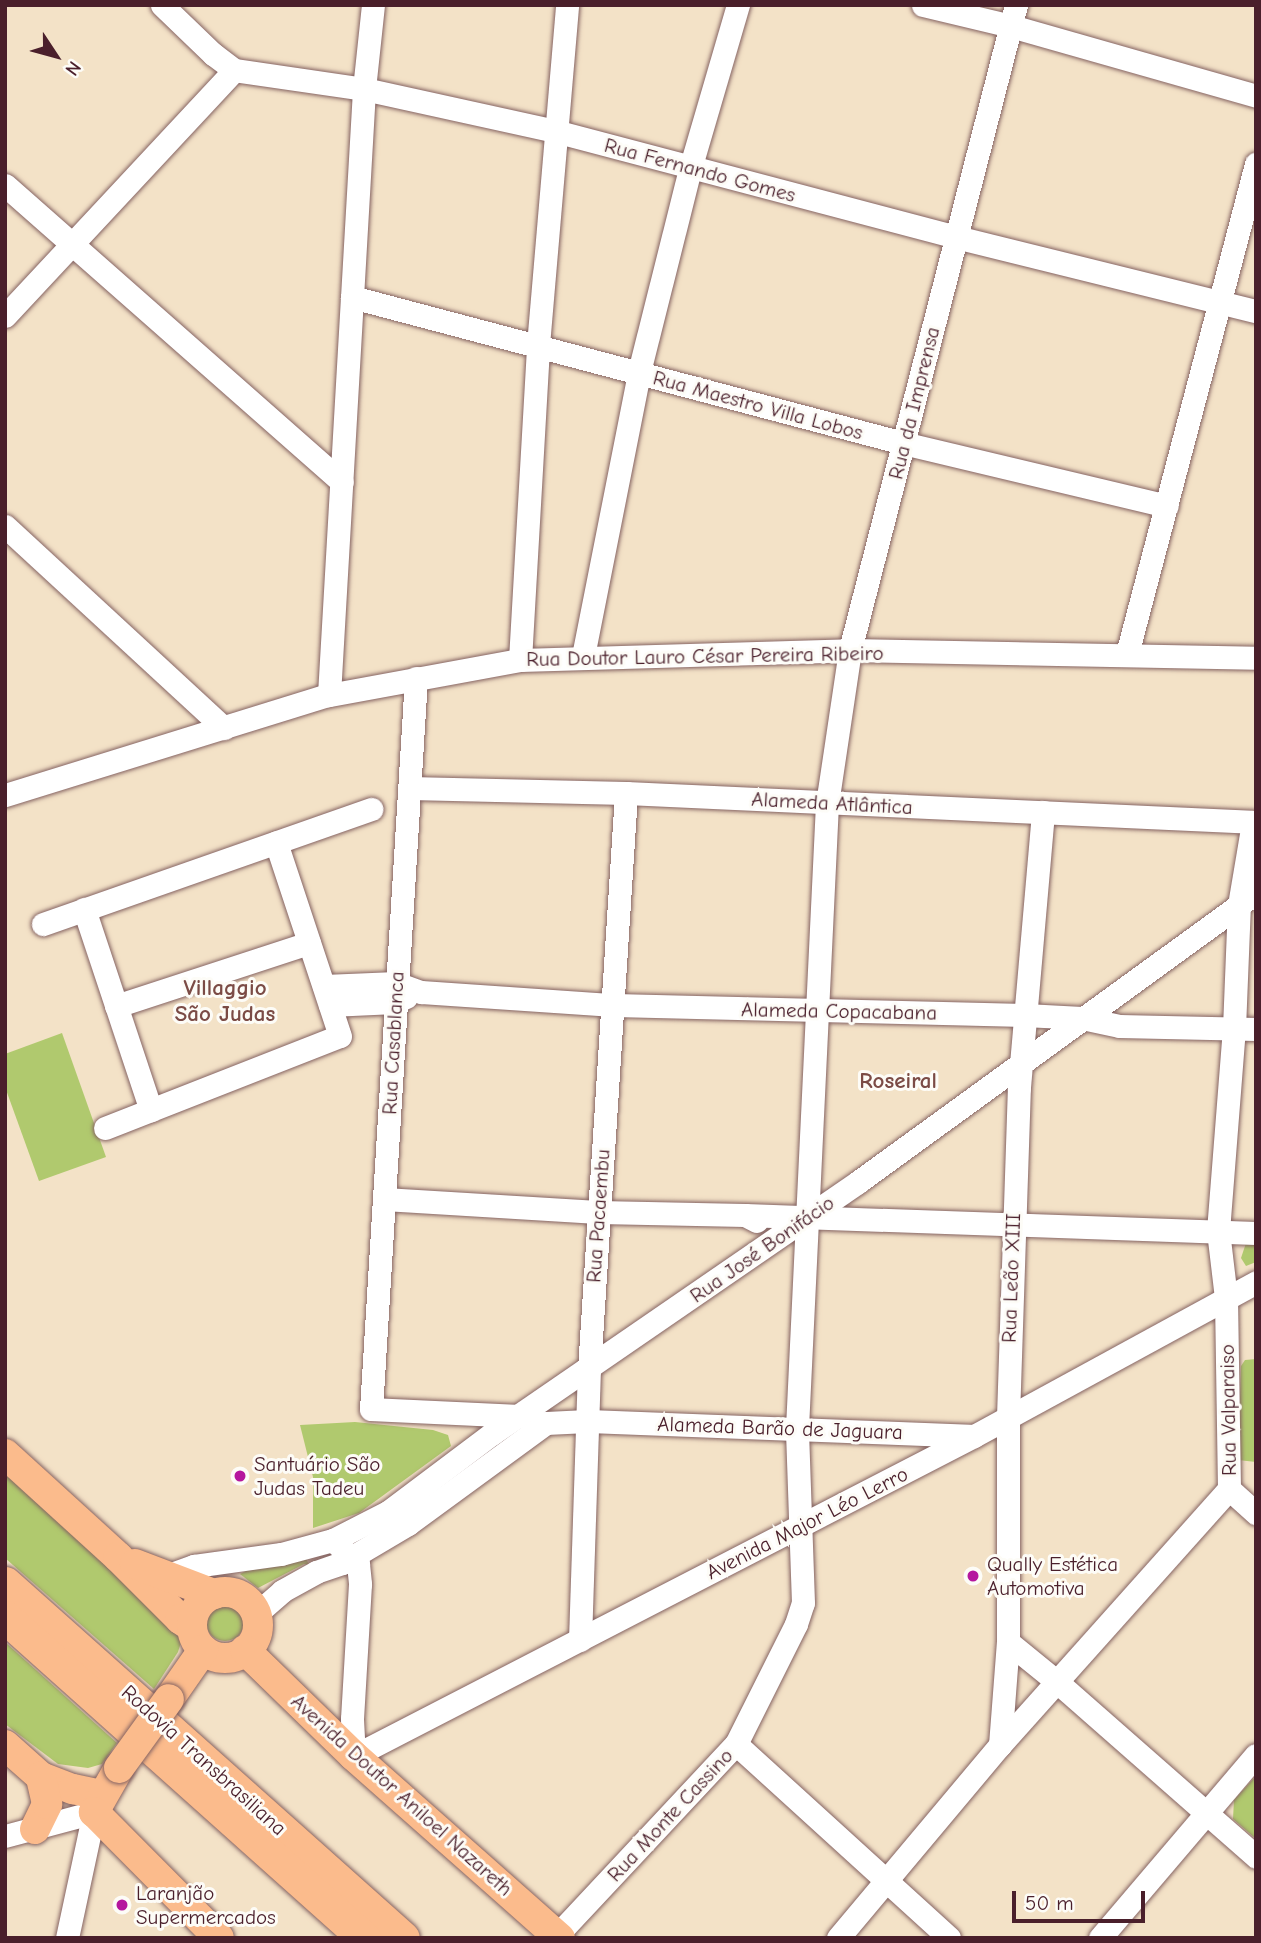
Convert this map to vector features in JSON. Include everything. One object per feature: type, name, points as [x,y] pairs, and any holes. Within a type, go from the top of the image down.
[{"type":"highway","name":"Rodovia Transbrasiliana","points":[[5,1583],[403,1938]]},
{"type":"highway","name":"Rodovia Transbrasiliana","points":[[5,1617],[364,1938]]},
{"type":"main road","points":[[5,1454],[118,1557],[198,1639],[223,1658],[246,1650],[256,1635],[256,1614],[243,1597],[217,1593],[163,1577],[118,1557]]},
{"type":"main road","points":[[98,1804],[119,1768],[169,1699],[198,1639],[197,1607],[217,1593]]},
{"type":"main road","name":"Avenida Doutor Aniloel Nazareth","points":[[246,1650],[354,1756],[558,1936]]},
{"type":"main road","points":[[5,1745],[41,1777],[73,1789],[98,1804],[219,1938]]},
{"type":"main road","points":[[35,1829],[47,1804],[41,1777]]},
{"type":"street","points":[[5,316],[234,70],[162,5]]},
{"type":"street","points":[[329,695],[364,89],[373,5]]},
{"type":"street","points":[[520,660],[538,345],[566,5]]},
{"type":"street","points":[[583,656],[639,372],[690,169],[738,5]]},
{"type":"street","points":[[923,5],[1013,16],[1256,96]]},
{"type":"street","name":"Rua da Imprensa","points":[[827,804],[850,650],[1013,16]]},
{"type":"street","name":"Rua Fernando Gomes","points":[[234,70],[364,89],[555,131],[690,169],[1256,311]]},
{"type":"street","points":[[1127,654],[1256,164]]},
{"type":"street","points":[[5,184],[342,482]]},
{"type":"street","name":"Rua Maestro Villa Lobos","points":[[352,297],[903,443],[1167,506]]},
{"type":"street","points":[[5,526],[224,728]]},
{"type":"street","name":"Rua Doutor Lauro César Pereira Ribeiro","points":[[5,795],[329,695],[520,660],[850,650],[1256,658]]},
{"type":"street","name":"Rua Casablanca","points":[[415,678],[371,1409],[452,1413]]},
{"type":"street","name":"Alameda Atlântica","points":[[409,788],[626,793],[1254,822]]},
{"type":"street","name":"Rua Pacaembu","points":[[580,1640],[589,1369],[626,793]]},
{"type":"street","name":"Rua Monte Cassino","points":[[558,1936],[736,1744],[803,1603],[798,1527],[797,1428],[827,804]]},
{"type":"street","points":[[43,924],[372,809]]},
{"type":"street","name":"Rua Leão XIII","points":[[1000,1745],[1008,1642],[1008,1417],[1012,1227],[1020,1064],[1043,813]]},
{"type":"street","name":"Rua Valparaiso","points":[[838,1938],[1000,1745],[1229,1489],[1226,1298],[1218,1231],[1245,1028],[1247,899],[1254,822]]},
{"type":"street","points":[[105,1128],[340,1037],[276,842]]},
{"type":"street","name":"Rua José Bonifácio","points":[[163,1577],[194,1566],[245,1560],[333,1540],[388,1512],[519,1416],[808,1217],[1247,899]]},
{"type":"street","points":[[84,908],[151,1110]]},
{"type":"street","points":[[116,1006],[309,943]]},
{"type":"street","name":"Alameda Copacabana","points":[[327,995],[421,992],[614,1005],[1026,1015],[1082,1018],[1119,1026],[1245,1028]]},
{"type":"street","points":[[384,1199],[598,1212],[1256,1233]]},
{"type":"street","points":[[745,1215],[779,1237],[805,1272]]},
{"type":"street","name":"Avenida Major Léo Lerro","points":[[354,1756],[974,1436],[1256,1282]]},
{"type":"street","points":[[452,1413],[519,1416]]},
{"type":"street","points":[[452,1413],[462,1422],[465,1430],[454,1463]]},
{"type":"street","points":[[256,1614],[282,1591],[352,1557],[408,1524],[546,1423],[587,1421]]},
{"type":"street","name":"Alameda Barão de Jaguara","points":[[587,1421],[974,1436]]},
{"type":"street","points":[[1229,1489],[1256,1513]]},
{"type":"street","points":[[333,1540],[358,1564],[360,1584],[352,1719],[354,1756]]},
{"type":"street","points":[[217,1593],[227,1574],[245,1560]]},
{"type":"street","points":[[1008,1642],[1256,1857]]},
{"type":"street","points":[[736,1744],[949,1938]]},
{"type":"street","points":[[1100,1938],[1256,1755]]},
{"type":"street","points":[[5,1836],[35,1829],[98,1804]]},
{"type":"street","points":[[67,1938],[98,1804]]},
{"type":"green space","points":[[62,1033],[106,1157],[39,1181],[5,1087],[5,1054]]},
{"type":"green space","points":[[1246,1243],[1256,1243],[1256,1262],[1246,1266],[1241,1258]]},
{"type":"green space","points":[[1256,1359],[1256,1462],[1238,1460],[1241,1366],[1245,1360]]},
{"type":"green space","points":[[355,1422],[433,1430],[448,1435],[451,1446],[359,1513],[313,1528],[313,1477],[300,1425]]},
{"type":"green space","points":[[5,1464],[180,1628],[182,1639],[178,1652],[154,1689],[5,1558]]},
{"type":"green space","points":[[303,1551],[309,1565],[304,1564],[258,1588],[240,1574],[255,1566]]},
{"type":"green space","points":[[225,1603],[238,1609],[244,1622],[238,1635],[225,1641],[212,1635],[206,1622],[212,1609]]},
{"type":"green space","points":[[5,1642],[117,1743],[102,1764],[88,1768],[58,1764],[5,1724]]},
{"type":"green space","points":[[1256,1776],[1256,1839],[1233,1819],[1234,1800]]},
{"type":"place","name":"Santuário São Judas Tadeu","points":[[240,1476]]},
{"type":"place","name":"Qually Estética Automotiva","points":[[973,1576]]},
{"type":"place","name":"Laranjão Supermercados","points":[[122,1905]]},
{"type":"district","name":"Villaggio São Judas","points":[[225,1001]]},
{"type":"district","name":"Roseiral","points":[[898,1081]]}]
